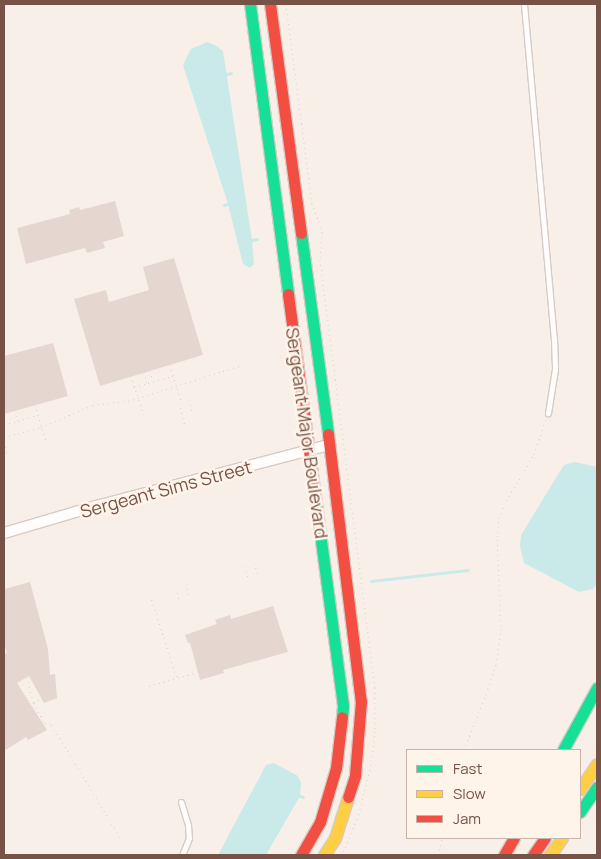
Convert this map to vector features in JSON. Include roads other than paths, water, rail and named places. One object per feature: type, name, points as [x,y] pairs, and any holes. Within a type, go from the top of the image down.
[{"type":"main road","name":"Sergeant Major Boulevard","points":[[250,4],[343,706],[336,768],[320,822],[301,855]]},
{"type":"main road","name":"Sergeant Major Boulevard","points":[[270,4],[361,701],[355,776],[335,838],[324,855]]},
{"type":"main road","points":[[563,749],[597,688]]},
{"type":"main road","points":[[581,788],[597,764]]},
{"type":"main road","points":[[581,811],[597,787]]},
{"type":"main road","points":[[504,855],[513,839]]},
{"type":"main road","points":[[533,855],[544,839]]},
{"type":"main road","points":[[550,855],[561,839]]},
{"type":"street","name":"Sergeant Sims Street","points":[[4,533],[96,506],[329,445]]},
{"type":"lane","points":[[524,4],[554,339],[554,369],[548,412]]},
{"type":"lane","points":[[181,802],[188,825],[189,838],[182,855]]},
{"type":"water","points":[[207,42],[223,51],[252,240],[254,264],[250,268],[243,264],[228,204],[183,65],[191,49]]},
{"type":"water","points":[[575,462],[597,467],[597,584],[593,589],[579,592],[524,563],[520,546],[521,535],[564,465]]},
{"type":"water","points":[[274,763],[298,776],[301,783],[300,796],[266,855],[218,855],[266,765]]},
{"type":"waterway","points":[[226,74],[231,73]]},
{"type":"waterway","points":[[224,205],[228,204]]},
{"type":"waterway","points":[[252,240],[257,239]]},
{"type":"waterway","points":[[371,581],[467,570]]}]
